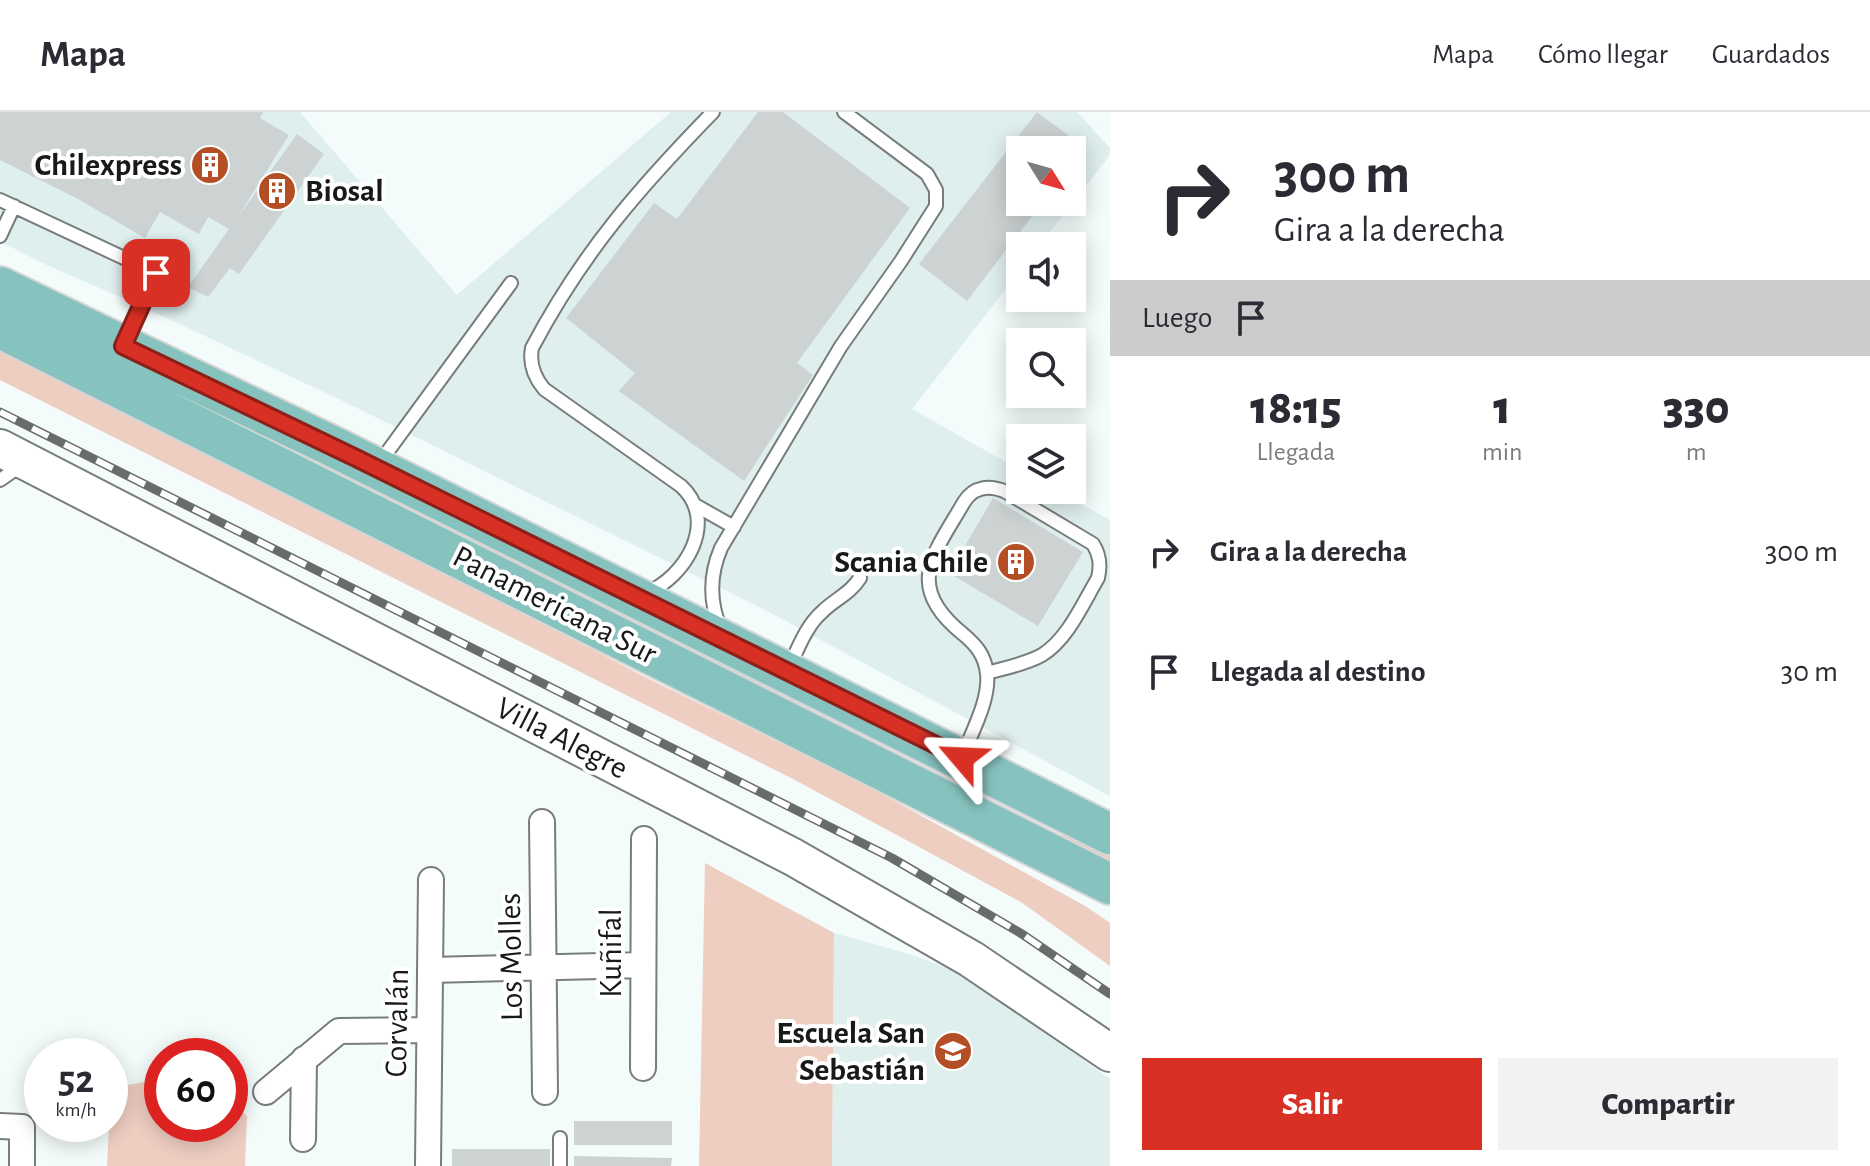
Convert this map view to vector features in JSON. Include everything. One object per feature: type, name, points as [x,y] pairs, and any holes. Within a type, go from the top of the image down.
[{"type":"main road","name":"Panamericana Sur","points":[[0,287],[376,468],[1110,834]]},
{"type":"main road","name":"Panamericana Sur","points":[[0,328],[1110,884]]},
{"type":"main road","name":"Villa Alegre","points":[[9,463],[793,857],[971,959],[1110,1053]]},
{"type":"main road","points":[[1024,839],[1045,799]]},
{"type":"street","name":"Los Molles","points":[[542,822],[545,1092]]},
{"type":"street","name":"Kuñifal","points":[[643,1068],[644,839]]},
{"type":"street","name":"Corvalán","points":[[428,1166],[431,880]]},
{"type":"street","points":[[430,970],[642,965]]},
{"type":"street","points":[[266,1092],[339,1031],[429,1030]]},
{"type":"street","points":[[303,1139],[304,1059]]},
{"type":"street","points":[[11,1126],[22,1166]]},
{"type":"lane","points":[[713,112],[644,185],[598,240],[558,300],[531,356],[533,371],[544,389],[681,486],[695,505],[734,527]]},
{"type":"lane","points":[[729,643],[716,618],[711,590],[715,561],[841,346],[936,206],[936,190],[927,174],[844,112]]},
{"type":"lane","points":[[0,200],[156,273],[123,346]]},
{"type":"lane","points":[[0,236],[14,206]]},
{"type":"lane","points":[[376,468],[511,283]]},
{"type":"lane","points":[[962,758],[982,703],[987,673],[975,643],[962,634],[942,611],[931,592],[928,574],[933,553],[968,497],[979,489],[992,487],[1006,492],[1093,544],[1100,559],[1100,569],[1098,578],[1051,649],[1030,661],[987,673]]},
{"type":"lane","points":[[635,597],[662,586],[684,564],[699,524],[695,505]]},
{"type":"lane","points":[[787,671],[813,622],[849,593],[860,578]]},
{"type":"lane","points":[[560,1138],[560,1166]]},
{"type":"shaded area","points":[[0,112],[300,112],[457,295],[671,112],[1077,112],[1110,148],[1110,155],[1086,186],[1086,136],[1006,136],[1006,216],[1062,216],[1050,232],[1006,232],[1006,289],[912,409],[1006,462],[1006,504],[1081,504],[1110,520],[1110,796],[769,612],[345,402],[0,241]]},
{"type":"shaded area","points":[[0,345],[287,488],[643,676],[862,783],[1087,907],[1110,923],[1110,966],[1021,902],[793,779],[0,380]]},
{"type":"shaded area","points":[[1067,829],[1110,852],[1110,871],[1056,843]]},
{"type":"shaded area","points":[[705,863],[834,933],[832,1166],[699,1166]]},
{"type":"shaded area","name":"Escuela San Sebastián","points":[[834,933],[909,954],[970,976],[1110,1079],[1110,1166],[832,1166]]},
{"type":"shaded area","points":[[144,1082],[144,1142],[246,1142],[245,1166],[107,1166],[108,1142],[128,1142],[128,1085]]},
{"type":"building","points":[[0,112],[263,112],[260,118],[289,135],[238,217],[297,134],[324,154],[239,274],[230,268],[208,297],[188,287],[229,229],[208,217],[199,234],[160,212],[145,238],[78,199],[0,160]]},
{"type":"building","points":[[758,112],[783,112],[910,208],[797,363],[813,375],[744,481],[619,391],[635,373],[566,318],[654,203],[677,219]]},
{"type":"building","points":[[1037,112],[1069,136],[1018,136]]},
{"type":"building","points":[[1006,152],[1006,216],[1032,216],[1020,232],[1006,232],[1006,250],[967,301],[919,264]]},
{"type":"building","name":"Scania Chile","points":[[993,498],[1083,552],[1038,626],[949,573]]},
{"type":"building","points":[[574,1121],[672,1121],[672,1145],[574,1145]]},
{"type":"building","points":[[452,1149],[550,1149],[550,1166],[452,1166]]},
{"type":"building","points":[[574,1156],[672,1158],[671,1166],[574,1166]]},
{"type":"railway","points":[[0,412],[892,858],[1022,934],[1110,994]]},
{"type":"place","name":"Chilexpress","points":[[210,165]]},
{"type":"place","name":"Biosal","points":[[277,191]]},
{"type":"place","name":"Scania Chile","points":[[1016,562]]},
{"type":"place","name":"Escuela San Sebastián","points":[[953,1051]]},
{"type":"route","points":[[156,273],[123,346],[962,758]]}]
